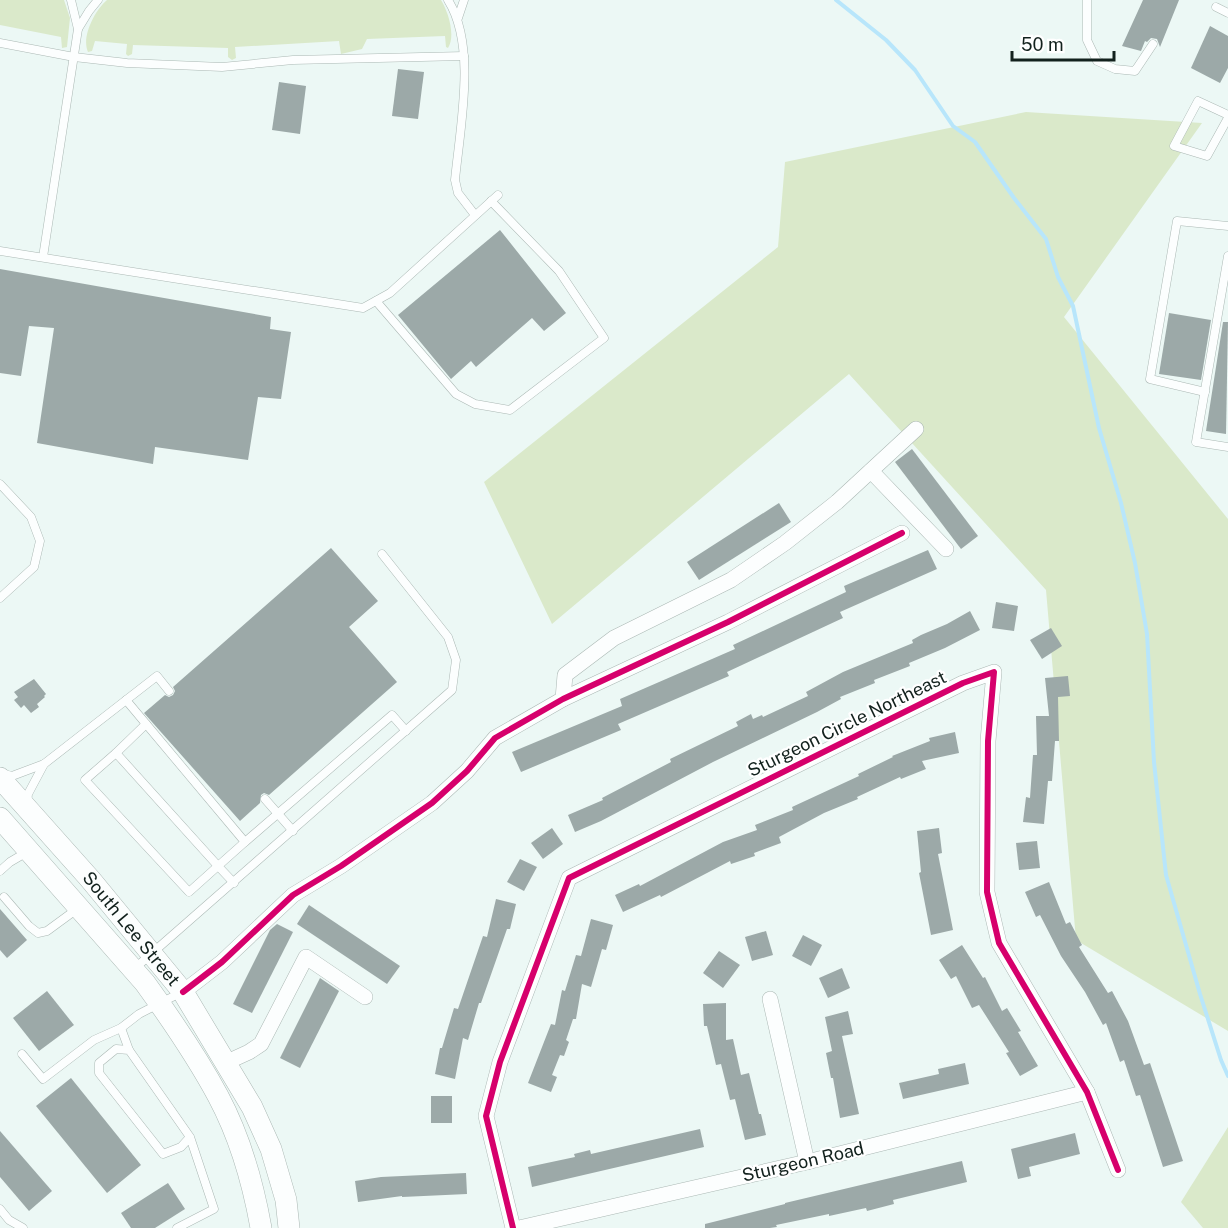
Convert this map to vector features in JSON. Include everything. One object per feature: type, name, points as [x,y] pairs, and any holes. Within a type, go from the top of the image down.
[{"type":"main road","name":"South Lee Street","points":[[0,778],[90,879],[183,992],[252,1107],[271,1149],[286,1200],[289,1228]]},
{"type":"main road","name":"South Lee Street","points":[[0,818],[161,1005],[218,1097],[236,1136],[254,1189],[261,1228]]},
{"type":"street","points":[[563,699],[565,675],[614,638],[678,604],[731,580],[785,543],[837,502],[916,429]]},
{"type":"street","points":[[871,471],[946,549]]},
{"type":"street","points":[[183,992],[222,962],[293,895],[341,866],[432,803],[467,771],[495,738],[563,699],[728,622],[902,533]]},
{"type":"street","name":"Sturgeon Circle Northeast","points":[[513,1228],[486,1116],[500,1062],[569,878],[963,683],[994,672],[988,741],[987,892],[999,943],[1086,1092],[1118,1170]]},
{"type":"street","points":[[225,1063],[261,1044],[306,957],[365,997]]},
{"type":"street","points":[[770,999],[807,1162]]},
{"type":"street","name":"Sturgeon Road","points":[[519,1228],[807,1162],[1086,1092]]},
{"type":"lane","points":[[70,0],[78,29]]},
{"type":"lane","points":[[43,257],[78,29],[98,0]]},
{"type":"lane","points":[[448,0],[458,18],[465,69],[455,180],[458,193],[475,215]]},
{"type":"lane","points":[[458,18],[464,0]]},
{"type":"lane","points":[[1087,0],[1088,40],[1097,61],[1115,69],[1135,71],[1154,44]]},
{"type":"lane","points":[[1216,7],[1228,13]]},
{"type":"lane","points":[[0,44],[74,57],[127,63],[222,67],[293,60],[464,56]]},
{"type":"lane","points":[[1198,101],[1228,116],[1208,156],[1174,146],[1198,101]]},
{"type":"lane","points":[[0,251],[363,308],[390,293],[498,195]]},
{"type":"lane","points":[[376,301],[456,394],[475,404],[510,410],[604,338],[559,271],[491,201]]},
{"type":"lane","points":[[1204,392],[1150,379],[1177,221],[1228,226]]},
{"type":"lane","points":[[1228,256],[1196,442],[1228,447]]},
{"type":"lane","points":[[0,484],[31,517],[40,541],[34,567],[0,598]]},
{"type":"lane","points":[[133,970],[453,690],[456,660],[448,637],[382,554]]},
{"type":"lane","points":[[0,773],[12,776],[44,764],[157,676],[169,691]]},
{"type":"lane","points":[[126,700],[245,842]]},
{"type":"lane","points":[[146,724],[85,780],[189,892],[392,715],[406,731]]},
{"type":"lane","points":[[116,753],[234,883]]},
{"type":"lane","points":[[27,808],[28,794],[44,764]]},
{"type":"lane","points":[[264,799],[293,831]]},
{"type":"lane","points":[[0,871],[29,851]]},
{"type":"lane","points":[[4,897],[38,933],[47,931],[79,908]]},
{"type":"lane","points":[[22,1054],[43,1079],[94,1040],[121,1028],[139,1014],[183,992]]},
{"type":"lane","points":[[121,1028],[129,1050],[190,1137],[214,1209],[177,1228]]},
{"type":"lane","points":[[129,1050],[116,1049],[99,1063],[99,1073],[162,1154],[181,1147],[190,1137]]},
{"type":"lane","points":[[0,1209],[9,1221],[23,1228]]},
{"type":"green space","points":[[0,0],[64,0],[70,18],[67,47],[62,48],[61,37],[0,25]]},
{"type":"green space","points":[[107,0],[441,0],[448,17],[451,37],[448,48],[445,36],[367,39],[362,49],[341,54],[339,41],[235,47],[236,58],[232,60],[228,57],[228,48],[133,45],[132,54],[128,56],[126,54],[127,44],[95,41],[92,51],[88,52],[86,39],[90,24]]},
{"type":"green space","points":[[1026,112],[1202,123],[1064,317],[1228,519],[1228,1031],[1076,940],[1046,590],[849,374],[552,624],[484,482],[778,247],[785,162]]},
{"type":"green space","points":[[1228,1127],[1228,1228],[1203,1228],[1181,1202]]},
{"type":"building","points":[[1143,0],[1179,0],[1160,47],[1157,39],[1151,38],[1145,41],[1141,51],[1122,46]]},
{"type":"building","points":[[1210,26],[1228,36],[1228,68],[1220,83],[1191,68]]},
{"type":"building","points":[[398,69],[424,72],[418,119],[392,116]]},
{"type":"building","points":[[279,82],[306,86],[300,134],[272,130]]},
{"type":"building","points":[[500,230],[566,313],[544,331],[532,318],[476,367],[471,361],[451,379],[398,315]]},
{"type":"building","points":[[0,269],[271,317],[270,329],[291,332],[281,399],[258,397],[248,460],[155,447],[153,464],[37,443],[54,328],[29,326],[21,376],[0,373]]},
{"type":"building","points":[[1169,313],[1211,320],[1201,380],[1159,374]]},
{"type":"building","points":[[1223,322],[1228,322],[1226,434],[1206,431]]},
{"type":"building","points":[[912,449],[978,536],[961,549],[895,462]]},
{"type":"building","points":[[779,503],[791,522],[699,580],[687,562]]},
{"type":"building","points":[[331,548],[378,601],[349,627],[397,682],[269,795],[264,793],[261,795],[260,803],[240,821],[144,713],[165,695],[169,697],[173,695],[175,691],[173,687]]},
{"type":"building","points":[[928,550],[937,569],[840,612],[843,618],[727,672],[729,676],[618,724],[621,730],[521,772],[512,752],[622,706],[620,699],[735,649],[733,645],[846,592],[844,586]]},
{"type":"building","points":[[996,602],[1018,606],[1014,631],[992,628]]},
{"type":"building","points":[[970,611],[980,630],[909,663],[910,666],[874,680],[875,683],[840,697],[841,699],[817,712],[575,832],[568,815],[603,800],[602,798],[671,762],[670,759],[738,726],[736,722],[751,714],[753,719],[762,715],[763,717],[808,696],[806,692],[843,672],[913,643],[912,640]]},
{"type":"building","points":[[1051,628],[1062,646],[1042,659],[1030,640]]},
{"type":"building","points":[[1068,676],[1070,696],[1058,697],[1059,741],[1055,741],[1052,781],[1048,781],[1044,824],[1023,822],[1026,797],[1030,798],[1033,755],[1037,755],[1036,716],[1049,716],[1045,678]]},
{"type":"building","points":[[34,679],[46,694],[37,704],[39,707],[31,713],[24,705],[21,708],[14,700],[18,697],[14,692]]},
{"type":"building","points":[[955,732],[959,753],[922,761],[926,769],[901,779],[900,777],[857,797],[858,799],[824,813],[779,837],[781,843],[754,853],[755,856],[731,864],[730,861],[661,897],[660,895],[623,912],[615,895],[639,884],[640,886],[723,842],[757,830],[755,825],[793,810],[792,807],[859,776],[858,774],[892,756],[930,741],[929,738]]},
{"type":"building","points":[[552,828],[563,844],[543,859],[531,843]]},
{"type":"building","points":[[939,828],[942,853],[938,854],[953,930],[931,935],[919,873],[921,872],[917,831]]},
{"type":"building","points":[[1037,841],[1040,868],[1019,870],[1016,843]]},
{"type":"building","points":[[520,859],[537,867],[524,891],[507,882]]},
{"type":"building","points":[[1049,882],[1066,924],[1070,922],[1082,945],[1079,947],[1108,993],[1112,991],[1128,1021],[1144,1065],[1150,1063],[1183,1161],[1163,1167],[1140,1095],[1136,1096],[1124,1060],[1120,1062],[1106,1023],[1103,1025],[1061,956],[1040,915],[1036,917],[1025,892]]},
{"type":"building","points":[[496,899],[516,904],[510,929],[507,929],[481,1003],[479,1003],[468,1040],[463,1038],[455,1079],[435,1074],[440,1048],[442,1048],[454,1008],[458,1009],[483,936],[487,937]]},
{"type":"building","points":[[309,905],[400,966],[387,984],[297,924]]},
{"type":"building","points":[[0,909],[27,940],[7,958],[0,950]]},
{"type":"building","points":[[591,919],[613,925],[606,950],[602,949],[591,987],[582,984],[576,1019],[573,1019],[566,1040],[569,1042],[564,1056],[560,1055],[552,1075],[557,1077],[551,1092],[528,1083],[551,1024],[555,1025],[562,990],[565,991],[576,955],[581,956]]},
{"type":"building","points":[[277,924],[293,932],[252,1013],[233,1004],[270,930]]},
{"type":"building","points":[[766,931],[773,955],[752,961],[745,937]]},
{"type":"building","points":[[803,935],[822,945],[811,966],[792,956]]},
{"type":"building","points":[[962,945],[983,978],[985,977],[1002,1011],[1007,1008],[1038,1066],[1020,1076],[1006,1053],[1009,1052],[979,1005],[972,1008],[956,976],[951,979],[939,960]]},
{"type":"building","points":[[719,951],[740,965],[723,988],[703,973]]},
{"type":"building","points":[[842,968],[850,988],[828,998],[819,978]]},
{"type":"building","points":[[320,978],[339,991],[300,1068],[280,1058]]},
{"type":"building","points":[[47,991],[74,1025],[39,1051],[13,1018]]},
{"type":"building","points":[[726,1003],[726,1040],[733,1039],[741,1075],[749,1073],[766,1135],[745,1140],[735,1099],[730,1100],[721,1064],[716,1065],[707,1026],[704,1026],[703,1004]]},
{"type":"building","points":[[848,1011],[853,1034],[842,1036],[859,1114],[840,1118],[826,1053],[832,1051],[825,1017]]},
{"type":"building","points":[[965,1063],[969,1084],[903,1099],[899,1083],[939,1074],[938,1069]]},
{"type":"building","points":[[71,1078],[141,1165],[107,1193],[36,1106]]},
{"type":"building","points":[[431,1096],[452,1096],[452,1123],[431,1123]]},
{"type":"building","points":[[700,1129],[704,1147],[532,1187],[528,1167],[575,1157],[574,1154],[590,1150],[591,1154]]},
{"type":"building","points":[[0,1131],[52,1191],[29,1211],[0,1177]]},
{"type":"building","points":[[1075,1133],[1080,1154],[1029,1167],[1031,1176],[1018,1179],[1011,1149]]},
{"type":"building","points":[[962,1161],[967,1182],[893,1200],[894,1204],[867,1211],[866,1208],[829,1216],[829,1214],[770,1228],[705,1228],[705,1224],[785,1203]]},
{"type":"building","points":[[466,1173],[467,1194],[402,1196],[358,1202],[355,1181],[381,1177]]},
{"type":"building","points":[[168,1183],[185,1209],[155,1228],[131,1228],[121,1213]]},
{"type":"waterway","points":[[836,0],[886,40],[915,70],[953,126],[975,142],[1046,239],[1058,277],[1073,306],[1099,428],[1121,503],[1135,563],[1147,634],[1154,762],[1166,875],[1200,994],[1228,1076]]},
{"type":"cycle path","points":[[183,992],[222,962],[293,895],[341,866],[432,803],[467,771],[495,738],[563,699],[728,622],[902,533]]},
{"type":"cycle path","points":[[513,1228],[486,1116],[500,1062],[569,878],[963,683],[994,672],[988,741],[987,892],[999,943],[1087,1092],[1118,1170]]}]
